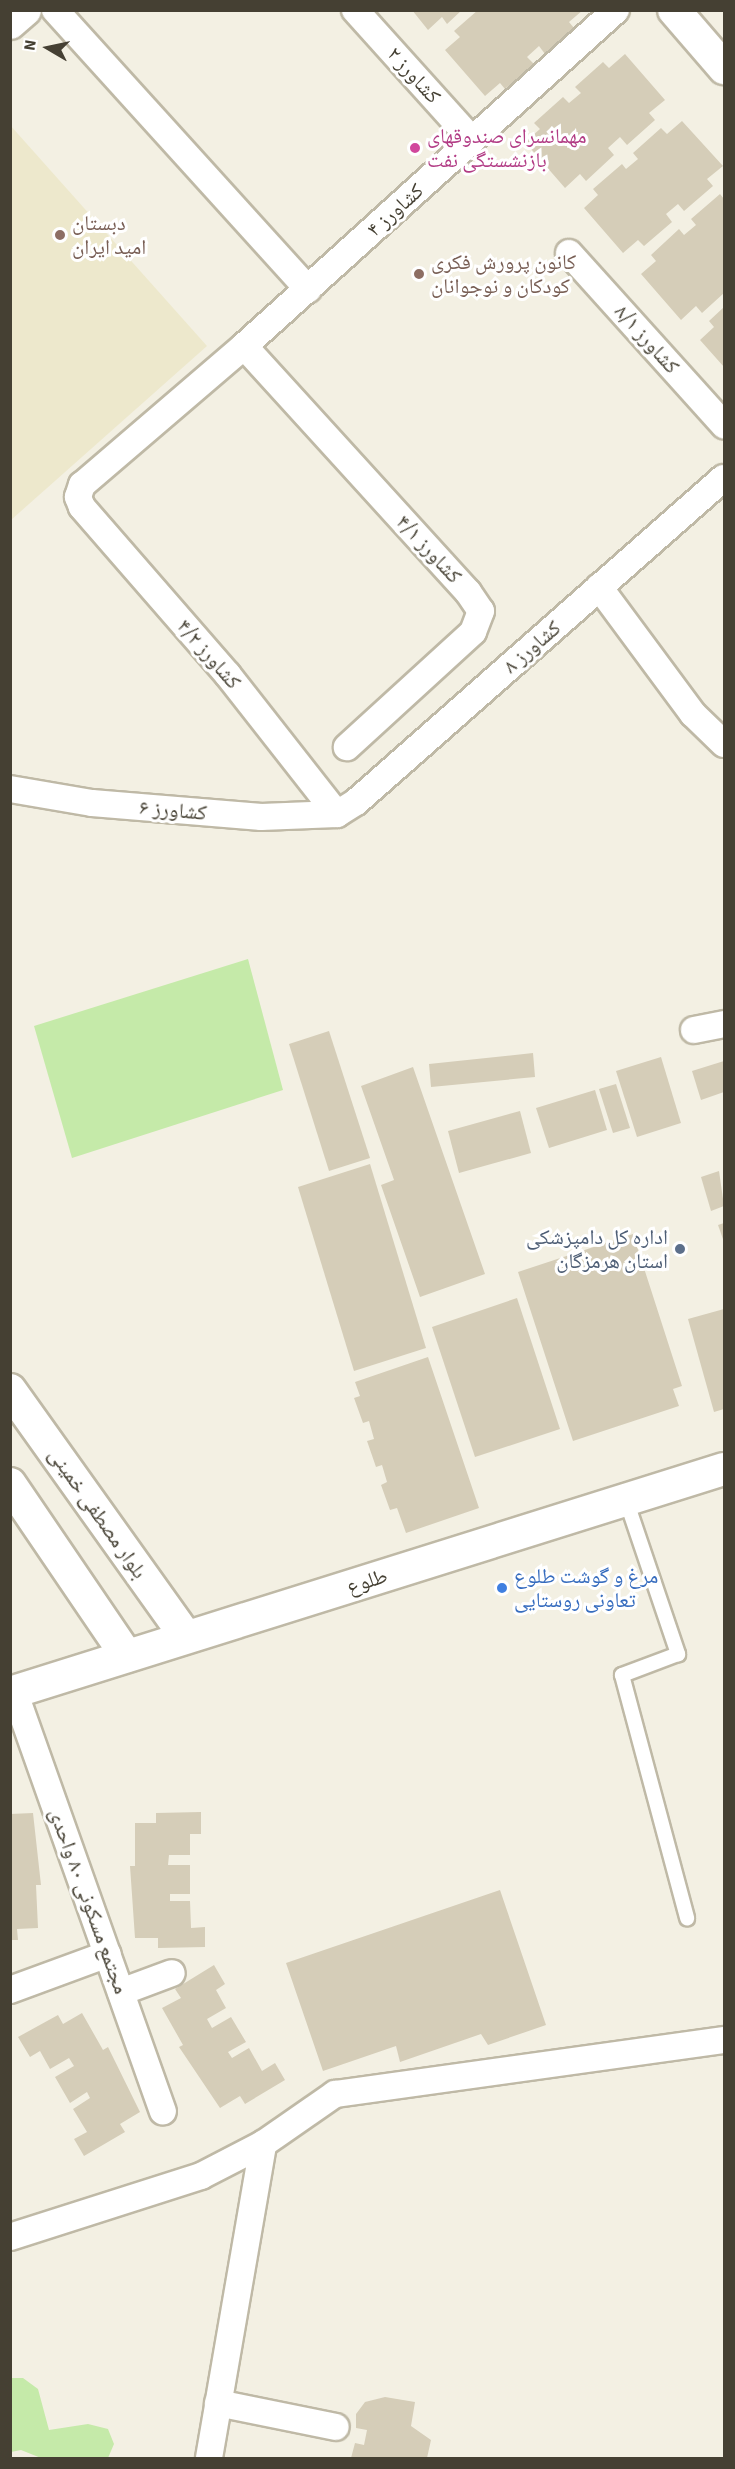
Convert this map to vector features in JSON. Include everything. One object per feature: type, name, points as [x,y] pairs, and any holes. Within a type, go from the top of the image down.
[{"type":"street","points":[[10,23],[25,10]]},
{"type":"street","points":[[55,10],[308,289]]},
{"type":"street","name":"کشاورز ۲","points":[[355,10],[472,140]]},
{"type":"street","name":"کشاورز ۴","points":[[78,497],[82,485],[244,346],[616,10]]},
{"type":"street","points":[[674,10],[719,52]]},
{"type":"street","name":"کشاورز ۸/۱","points":[[569,253],[724,425]]},
{"type":"street","name":"کشاورز ۴/۱","points":[[244,346],[468,592],[480,611],[473,632],[347,747]]},
{"type":"street","name":"کشاورز ۸","points":[[337,814],[356,802],[724,478]]},
{"type":"street","name":"کشاورز ۴/۲","points":[[78,497],[82,507],[313,779],[337,814]]},
{"type":"street","points":[[599,588],[693,714],[724,744]]},
{"type":"street","name":"کشاورز ۶","points":[[10,789],[92,803],[261,817],[337,814]]},
{"type":"street","points":[[694,1030],[724,1024]]},
{"type":"street","name":"بلوار مصطفی خمینی","points":[[10,1390],[186,1637]]},
{"type":"street","name":"طلوع","points":[[12,1692],[724,1469]]},
{"type":"street","points":[[10,1484],[127,1656]]},
{"type":"street","name":"مجتمع مسکونی ۸۰ واحدی","points":[[12,1692],[163,2111]]},
{"type":"street","points":[[10,1990],[108,1954]]},
{"type":"street","points":[[121,1992],[172,1973]]},
{"type":"street","points":[[10,2237],[201,2176],[263,2144],[335,2094],[724,2040]]},
{"type":"street","points":[[209,2458],[263,2144]]},
{"type":"street","points":[[218,2403],[336,2427]]},
{"type":"lane","points":[[626,1500],[678,1654],[622,1675],[687,1918]]},
{"type":"shaded area","name":"دبستان امید ایران","points":[[10,125],[207,346],[11,520],[10,520]]},
{"type":"green space","points":[[248,959],[283,1090],[72,1158],[34,1026]]},
{"type":"green space","points":[[12,2378],[23,2378],[38,2389],[49,2430],[88,2424],[108,2429],[114,2444],[108,2458],[41,2458],[21,2450],[11,2452]]},
{"type":"building","points":[[412,10],[462,10],[447,24],[442,17],[428,30]]},
{"type":"building","points":[[478,10],[583,10],[569,22],[574,28],[545,54],[539,46],[527,57],[534,64],[505,89],[500,83],[485,96],[445,50],[460,37],[454,31]]},
{"type":"building","points":[[625,54],[665,100],[649,113],[655,120],[627,145],[620,137],[608,148],[614,155],[586,181],[580,174],[565,188],[525,142],[540,129],[534,123],[563,97],[569,103],[581,93],[575,87],[603,62],[609,68]]},
{"type":"building","points":[[682,121],[723,166],[707,179],[713,186],[684,211],[678,204],[666,214],[672,222],[644,246],[638,240],[623,253],[584,208],[598,195],[593,189],[622,164],[626,169],[638,159],[633,153],[661,128],[667,134]]},
{"type":"building","points":[[720,194],[724,199],[724,293],[702,313],[696,306],[681,320],[641,274],[656,261],[651,255],[679,229],[684,235],[696,225],[691,219]]},
{"type":"building","points":[[724,307],[724,367],[700,340],[714,327],[709,321]]},
{"type":"building","points":[[329,1031],[370,1158],[329,1171],[289,1044]]},
{"type":"building","points":[[533,1053],[535,1077],[431,1087],[429,1064]]},
{"type":"building","points":[[661,1057],[681,1123],[637,1137],[616,1071]]},
{"type":"building","points":[[724,1061],[724,1092],[701,1100],[692,1071]]},
{"type":"building","points":[[413,1067],[485,1274],[420,1297],[381,1185],[394,1180],[361,1086]]},
{"type":"building","points":[[616,1084],[630,1128],[613,1133],[599,1089]]},
{"type":"building","points":[[595,1090],[607,1130],[549,1148],[536,1108]]},
{"type":"building","points":[[520,1111],[531,1153],[459,1173],[448,1131]]},
{"type":"building","points":[[370,1164],[426,1348],[354,1371],[298,1187]]},
{"type":"building","points":[[719,1171],[724,1206],[711,1211],[701,1177]]},
{"type":"building","points":[[724,1223],[724,1242],[718,1225]]},
{"type":"building","points":[[633,1234],[682,1386],[673,1389],[679,1406],[573,1441],[518,1272]]},
{"type":"building","points":[[517,1298],[560,1429],[475,1457],[432,1327]]},
{"type":"building","points":[[724,1309],[724,1409],[714,1412],[688,1319]]},
{"type":"building","points":[[428,1357],[479,1508],[406,1533],[397,1508],[390,1510],[381,1485],[387,1482],[382,1465],[376,1467],[367,1441],[374,1439],[369,1421],[363,1423],[354,1398],[360,1396],[355,1382]]},
{"type":"building","points":[[201,1812],[201,1834],[190,1834],[190,1855],[169,1855],[168,1865],[190,1865],[190,1894],[170,1894],[170,1901],[190,1901],[191,1928],[205,1927],[205,1947],[158,1948],[158,1938],[135,1938],[130,1866],[135,1866],[135,1823],[156,1823],[156,1813]]},
{"type":"building","points":[[33,1813],[41,1885],[36,1885],[38,1928],[17,1929],[18,1940],[10,1940],[10,1814]]},
{"type":"building","points":[[500,1890],[546,2025],[488,2045],[481,2034],[400,2062],[396,2046],[323,2071],[286,1963]]},
{"type":"building","points":[[214,1965],[225,1984],[216,1990],[226,2008],[207,2019],[212,2028],[231,2017],[246,2042],[228,2052],[232,2058],[249,2048],[262,2071],[275,2063],[285,2080],[245,2104],[240,2096],[220,2108],[179,2047],[183,2045],[162,2008],[181,1998],[175,1989]]},
{"type":"building","points":[[82,2013],[103,2050],[108,2047],[140,2112],[120,2124],[125,2132],[84,2156],[74,2139],[87,2132],[73,2109],[90,2098],[87,2092],[70,2103],[55,2077],[74,2066],[69,2058],[50,2069],[40,2051],[30,2057],[18,2037],[58,2015],[63,2024]]},
{"type":"building","points":[[385,2397],[415,2402],[411,2426],[431,2440],[427,2458],[351,2458],[355,2443],[364,2445],[367,2430],[356,2428],[356,2414],[365,2402]]},
{"type":"place","name":"مهمانسرای صندوقهای بازنشستگی نفت","points":[[415,148]]},
{"type":"place","name":"دبستان امید ایران","points":[[60,235]]},
{"type":"place","name":"کانون پرورش فکری کودکان و نوجوانان","points":[[419,274]]},
{"type":"place","name":"اداره کل دامپزشکی استان هرمزگان","points":[[680,1249]]},
{"type":"place","name":"مرغ و گوشت طلوع تعاونی روستایی","points":[[502,1588]]}]
